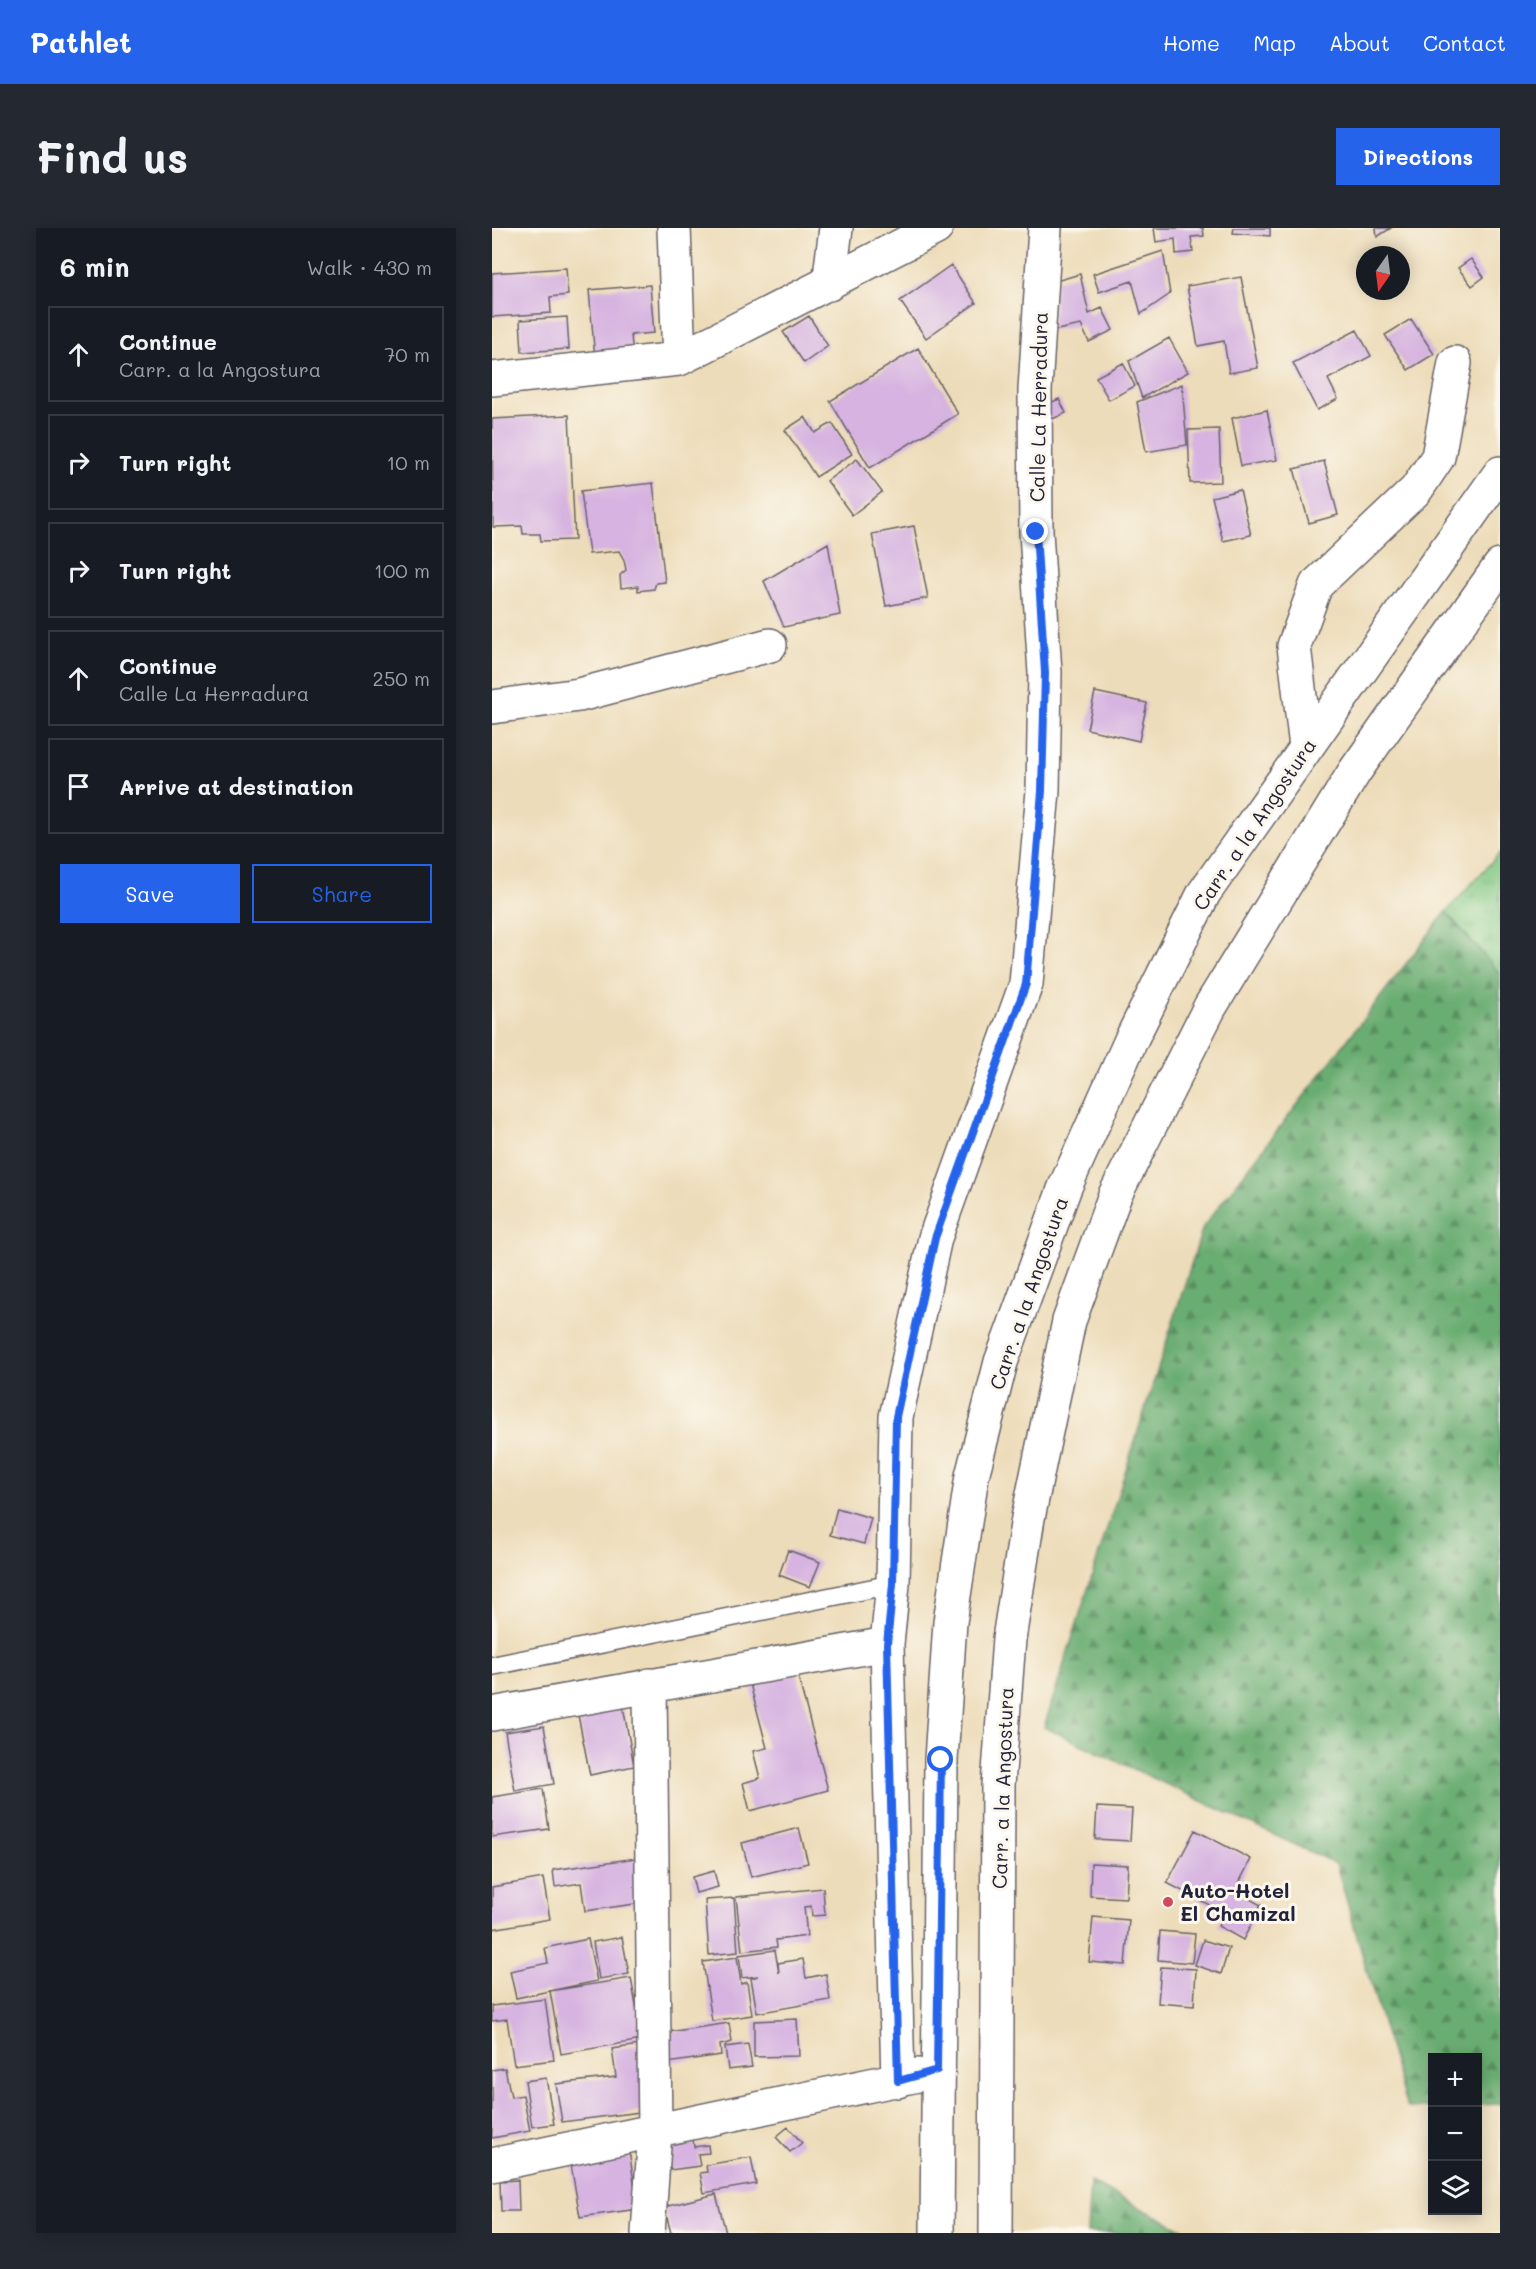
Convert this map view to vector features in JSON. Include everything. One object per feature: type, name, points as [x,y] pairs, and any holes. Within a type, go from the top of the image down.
[{"type":"street","points":[[674,228],[680,359]]},
{"type":"street","points":[[829,284],[836,228]]},
{"type":"street","points":[[492,379],[680,359],[936,228]]},
{"type":"street","name":"Calle La Herradura","points":[[898,2081],[887,1644],[893,1584],[896,1417],[935,1238],[1026,984],[1043,779],[1045,673],[1036,532],[1035,390],[1045,228]]},
{"type":"street","points":[[1306,747],[1294,646],[1316,585],[1416,490],[1438,458],[1455,363]]},
{"type":"street","name":"Carr. a la Angostura","points":[[937,2233],[941,1760],[950,1622],[972,1476],[1001,1362],[1065,1187],[1131,1040],[1204,893],[1500,473]]},
{"type":"street","name":"Carr. a la Angostura","points":[[996,2233],[998,1785],[1008,1650],[1028,1518],[1069,1321],[1115,1195],[1210,1007],[1355,771],[1500,566]]},
{"type":"street","points":[[492,707],[579,695],[770,645]]},
{"type":"street","points":[[492,1714],[887,1644]]},
{"type":"street","points":[[648,2233],[655,2132],[650,1685]]},
{"type":"street","points":[[492,2165],[898,2081],[937,2070]]},
{"type":"lane","points":[[492,1666],[893,1584]]},
{"type":"green space","points":[[1500,853],[1500,974],[1446,912]]},
{"type":"green space","points":[[1446,912],[1500,974],[1500,2104],[1482,2105],[1482,2053],[1428,2053],[1428,2107],[1407,2108],[1336,1864],[1044,1727],[1203,1227]]},
{"type":"green space","points":[[1090,2182],[1190,2233],[1087,2233]]},
{"type":"building","points":[[1154,228],[1203,228],[1204,236],[1191,237],[1193,252],[1176,254],[1175,239],[1156,242]]},
{"type":"building","points":[[1234,228],[1270,228],[1270,236],[1233,233]]},
{"type":"building","points":[[1376,228],[1391,228],[1377,237]]},
{"type":"building","points":[[1163,251],[1170,294],[1141,314],[1132,281],[1099,292],[1093,274]]},
{"type":"building","points":[[1471,259],[1484,277],[1472,286],[1458,268]]},
{"type":"building","points":[[951,265],[976,303],[926,338],[900,301]]},
{"type":"building","points":[[566,268],[568,295],[550,297],[551,313],[492,317],[492,273]]},
{"type":"building","points":[[1080,274],[1089,314],[1102,308],[1113,330],[1089,342],[1081,325],[1052,331],[1056,281]]},
{"type":"building","points":[[1241,277],[1258,368],[1229,373],[1224,341],[1198,346],[1187,286]]},
{"type":"building","points":[[650,285],[654,333],[631,335],[633,355],[595,359],[589,290]]},
{"type":"building","points":[[809,316],[828,346],[804,363],[783,332]]},
{"type":"building","points":[[567,317],[569,349],[522,352],[520,320]]},
{"type":"building","points":[[1411,319],[1434,354],[1408,370],[1385,335]]},
{"type":"building","points":[[1357,330],[1371,356],[1328,379],[1338,399],[1317,410],[1293,363]]},
{"type":"building","points":[[1169,338],[1188,372],[1142,398],[1129,361]]},
{"type":"building","points":[[918,348],[958,414],[870,468],[830,401]]},
{"type":"building","points":[[1123,363],[1135,386],[1109,400],[1096,377]]},
{"type":"building","points":[[1182,384],[1187,445],[1146,452],[1137,402]]},
{"type":"building","points":[[1059,399],[1066,413],[1048,421],[1041,407]]},
{"type":"building","points":[[1267,410],[1277,460],[1241,466],[1232,418]]},
{"type":"building","points":[[569,415],[575,540],[541,541],[540,534],[523,534],[522,526],[493,527],[492,419]]},
{"type":"building","points":[[805,417],[815,433],[832,423],[852,454],[816,477],[785,430]]},
{"type":"building","points":[[1219,429],[1221,482],[1190,483],[1188,430]]},
{"type":"building","points":[[857,459],[882,492],[852,515],[827,481]]},
{"type":"building","points":[[1324,461],[1338,515],[1309,523],[1294,469]]},
{"type":"building","points":[[653,483],[665,582],[656,583],[654,589],[638,591],[638,586],[621,588],[620,575],[626,570],[619,551],[589,554],[581,491]]},
{"type":"building","points":[[1240,490],[1251,535],[1223,541],[1212,497]]},
{"type":"building","points":[[914,526],[928,598],[886,606],[872,534]]},
{"type":"building","points":[[828,543],[840,615],[784,627],[764,581]]},
{"type":"building","points":[[1095,692],[1147,703],[1139,741],[1087,729]]},
{"type":"building","points":[[837,1508],[871,1518],[864,1544],[830,1535]]},
{"type":"building","points":[[788,1550],[820,1562],[810,1587],[779,1575]]},
{"type":"building","points":[[796,1669],[828,1790],[750,1811],[743,1783],[760,1778],[753,1751],[767,1748],[749,1680]]},
{"type":"building","points":[[623,1706],[634,1766],[590,1775],[578,1715]]},
{"type":"building","points":[[544,1726],[554,1784],[515,1791],[505,1732]]},
{"type":"building","points":[[543,1789],[549,1829],[492,1837],[492,1797]]},
{"type":"building","points":[[1097,1807],[1132,1809],[1130,1841],[1095,1839]]},
{"type":"building","points":[[799,1828],[808,1863],[751,1877],[742,1843]]},
{"type":"building","points":[[1195,1830],[1251,1859],[1235,1891],[1261,1905],[1243,1940],[1218,1926],[1225,1913],[1167,1883]]},
{"type":"building","points":[[636,1858],[642,1903],[585,1911],[581,1883],[555,1887],[553,1870]]},
{"type":"building","points":[[1091,1863],[1128,1865],[1126,1898],[1090,1896]]},
{"type":"building","points":[[714,1871],[718,1887],[696,1893],[692,1877]]},
{"type":"building","points":[[543,1878],[550,1919],[492,1929],[492,1887]]},
{"type":"building","points":[[823,1888],[825,1915],[812,1916],[811,1906],[804,1907],[807,1936],[776,1940],[777,1947],[742,1951],[736,1897]]},
{"type":"building","points":[[734,1898],[738,1952],[709,1955],[705,1900]]},
{"type":"building","points":[[1093,1917],[1129,1920],[1125,1965],[1089,1962]]},
{"type":"building","points":[[1160,1931],[1195,1934],[1192,1963],[1158,1960]]},
{"type":"building","points":[[622,1937],[629,1974],[599,1979],[593,1942]]},
{"type":"building","points":[[588,1939],[597,1981],[516,1998],[510,1971],[548,1963],[545,1948]]},
{"type":"building","points":[[1203,1940],[1229,1948],[1221,1974],[1195,1965]]},
{"type":"building","points":[[775,1950],[779,1973],[778,1963],[803,1959],[806,1978],[826,1974],[830,2000],[757,2013],[751,1978],[758,1976],[742,1978],[739,1955]]},
{"type":"building","points":[[737,1957],[741,1984],[747,1982],[752,2015],[712,2021],[703,1962]]},
{"type":"building","points":[[1161,1967],[1196,1969],[1194,2006],[1158,2003]]},
{"type":"building","points":[[631,1978],[642,2040],[561,2054],[550,1991]]},
{"type":"building","points":[[545,1999],[554,2060],[514,2065],[507,2019],[492,2021],[492,2006]]},
{"type":"building","points":[[797,2019],[799,2056],[754,2057],[754,2021]]},
{"type":"building","points":[[729,2023],[732,2042],[720,2045],[721,2055],[667,2063],[662,2033]]},
{"type":"building","points":[[748,2044],[752,2067],[728,2070],[725,2047]]},
{"type":"building","points":[[640,2045],[648,2111],[562,2122],[556,2084],[616,2077],[612,2049]]},
{"type":"building","points":[[505,2068],[511,2097],[523,2095],[530,2131],[492,2138],[492,2070]]},
{"type":"building","points":[[546,2078],[554,2124],[532,2127],[525,2081]]},
{"type":"building","points":[[788,2127],[802,2143],[790,2152],[776,2137]]},
{"type":"building","points":[[693,2139],[694,2147],[708,2145],[709,2153],[698,2154],[700,2166],[670,2170],[667,2143]]},
{"type":"building","points":[[629,2150],[638,2209],[580,2217],[570,2159]]},
{"type":"building","points":[[751,2157],[756,2184],[704,2193],[700,2173],[707,2172],[706,2165]]},
{"type":"building","points":[[518,2180],[519,2211],[501,2211],[500,2181]]},
{"type":"building","points":[[716,2194],[726,2233],[671,2233],[664,2207]]},
{"type":"place","name":"Auto-Hotel El Chamizal","points":[[1168,1902]]},
{"type":"route","points":[[941,1760],[937,2070],[898,2081],[887,1644],[893,1584],[896,1417],[935,1238],[1026,984],[1042,791],[1045,673],[1036,532]]}]
